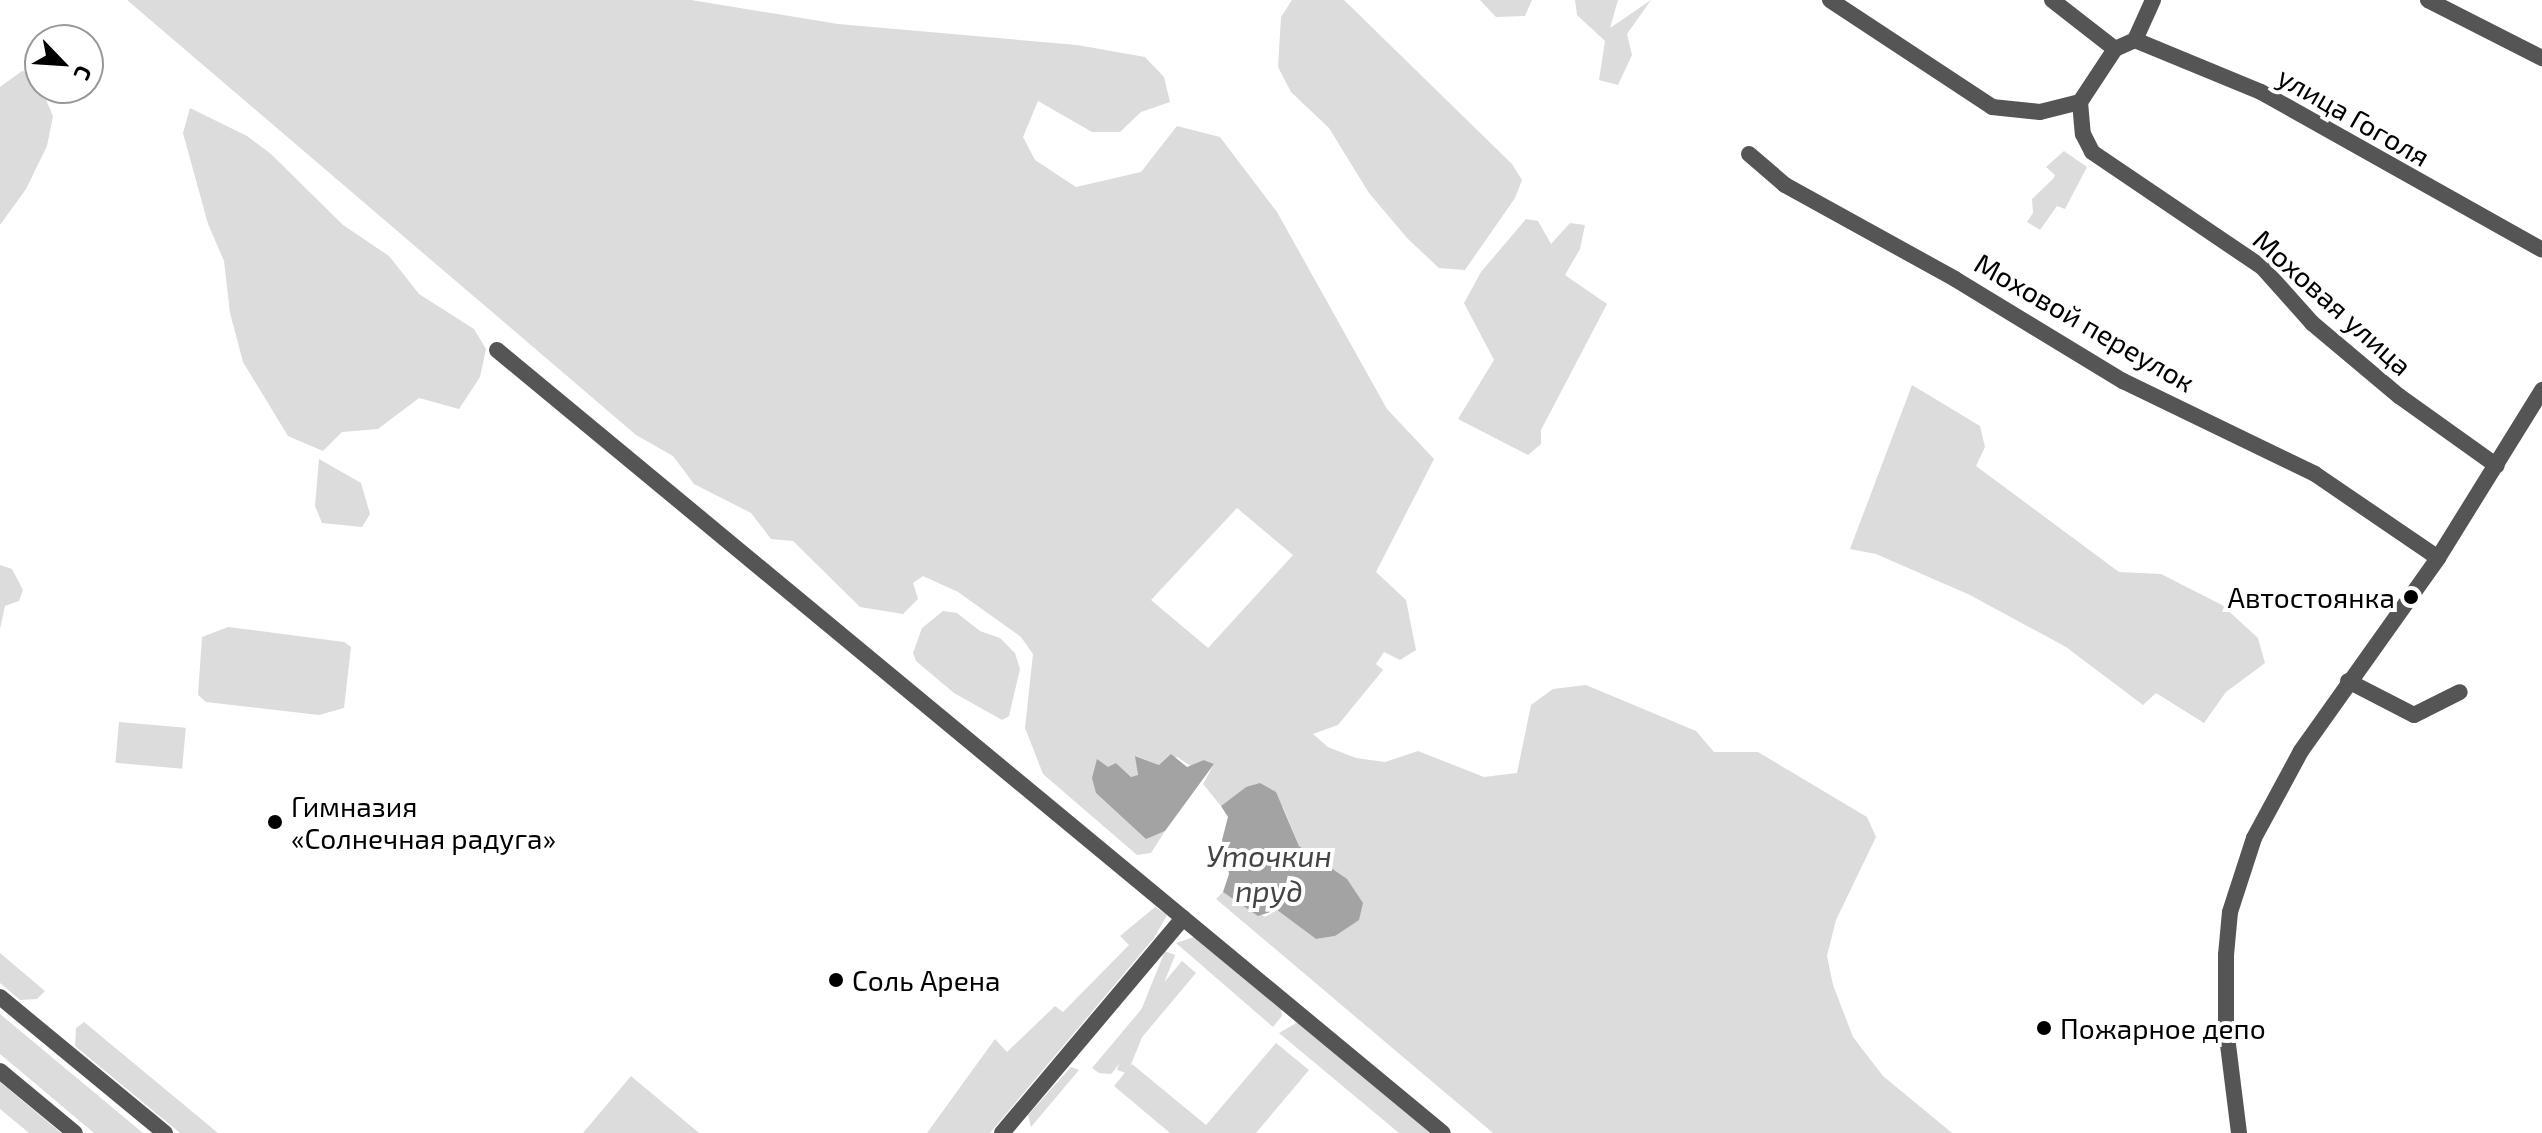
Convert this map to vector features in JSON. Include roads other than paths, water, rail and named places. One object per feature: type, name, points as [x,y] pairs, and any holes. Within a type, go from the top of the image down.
[{"type":"street","points":[[1830,0],[1992,107],[2040,112],[2080,102],[2115,49],[2135,40],[2153,0]]},
{"type":"street","points":[[2052,0],[2115,49]]},
{"type":"street","points":[[2428,0],[2542,58]]},
{"type":"street","name":"улица Гоголя","points":[[2135,40],[2261,92],[2542,250]]},
{"type":"street","name":"Моховая улица","points":[[2080,102],[2083,134],[2092,152],[2262,267],[2312,323],[2399,396],[2497,466]]},
{"type":"street","name":"Моховой переулок","points":[[1749,154],[1785,185],[1955,279],[2123,381],[2315,474],[2438,558]]},
{"type":"street","points":[[497,350],[1443,1133]]},
{"type":"street","points":[[2239,1133],[2225,995],[2230,912],[2247,855],[2269,806],[2348,681],[2438,558],[2542,390]]},
{"type":"street","points":[[2348,681],[2414,715],[2460,692]]},
{"type":"street","points":[[1002,1133],[1183,918]]},
{"type":"street","points":[[0,997],[165,1133]]},
{"type":"street","points":[[0,1071],[75,1133]]},
{"type":"water","name":"Уточкин пруд","points":[[1171,754],[1187,767],[1204,760],[1214,764],[1165,831],[1146,839],[1096,793],[1092,778],[1097,759],[1108,767],[1116,763],[1131,777],[1138,775],[1135,756],[1159,765]]},
{"type":"water","name":"Уточкин пруд","points":[[1260,783],[1276,792],[1299,846],[1347,879],[1363,903],[1359,920],[1335,936],[1316,939],[1277,910],[1258,916],[1223,892],[1229,874],[1222,840],[1228,817],[1221,806],[1246,787]]},
{"type":"place","name":"Автостоянка","points":[[2411,597]]},
{"type":"place","name":"Гимназия «Солнечная радуга»","points":[[275,822]]},
{"type":"place","name":"Соль Арена","points":[[836,980]]},
{"type":"place","name":"Пожарное депо","points":[[2044,1028]]}]
